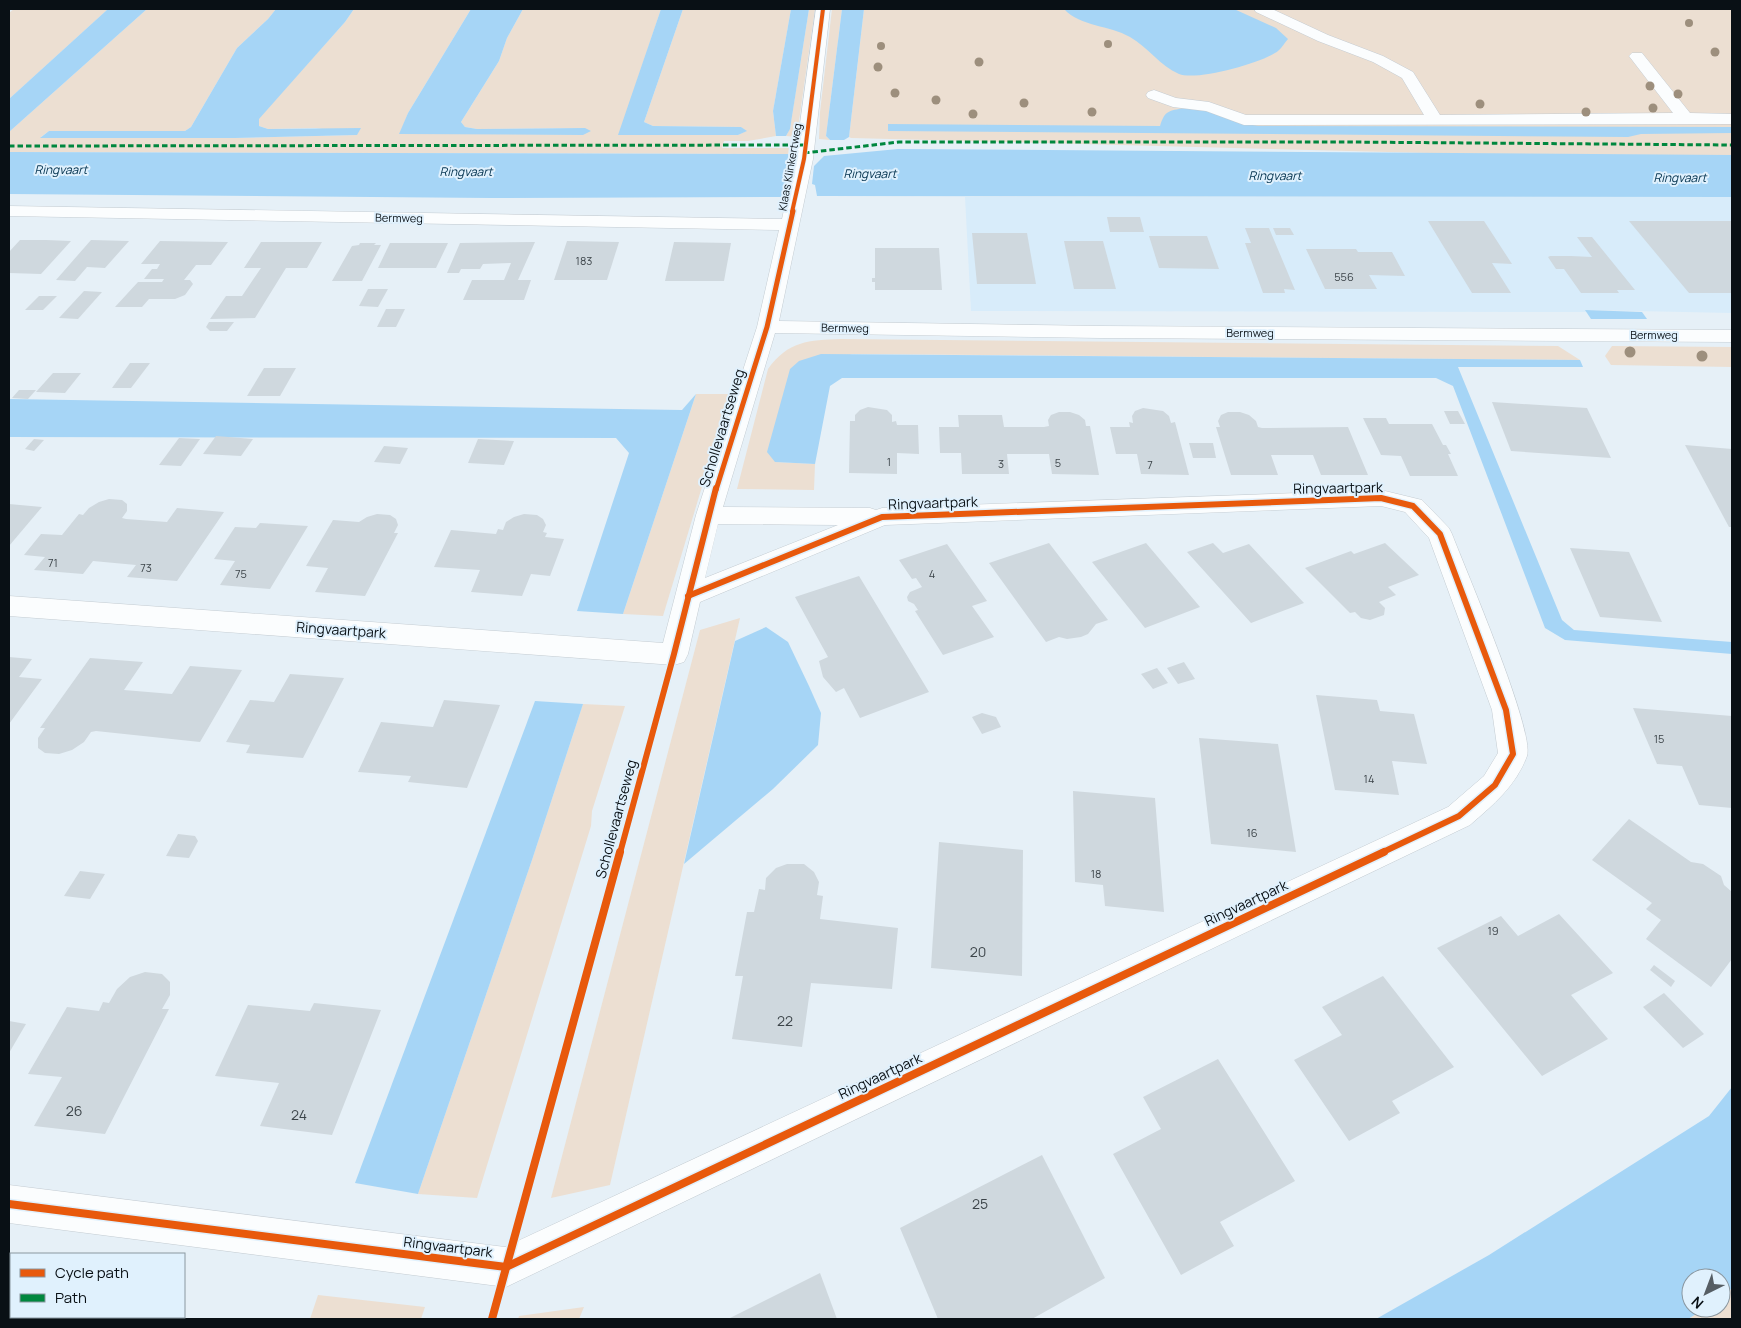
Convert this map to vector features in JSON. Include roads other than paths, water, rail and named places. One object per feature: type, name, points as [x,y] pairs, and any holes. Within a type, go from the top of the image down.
[{"type":"street","name":"Klaas Klinkertweg","points":[[767,327],[804,159],[823,9]]},
{"type":"street","points":[[1261,9],[1324,38],[1378,59],[1408,75],[1436,120]]},
{"type":"street","points":[[1637,56],[1685,118]]},
{"type":"street","points":[[1154,94],[1172,102],[1208,107],[1244,120],[1732,118]]},
{"type":"street","name":"Bermweg","points":[[9,212],[790,225]]},
{"type":"street","name":"Bermweg","points":[[767,327],[1101,332],[1732,336]]},
{"type":"street","name":"Schollevaartseweg","points":[[674,654],[708,515],[767,327]]},
{"type":"street","name":"Ringvaartpark","points":[[9,1204],[506,1267],[1459,816],[1495,785],[1513,754],[1506,710],[1440,534],[1413,506],[1381,498],[882,517],[708,515]]},
{"type":"street","name":"Ringvaartpark","points":[[688,596],[882,517]]},
{"type":"street","name":"Ringvaartpark","points":[[9,606],[674,654]]},
{"type":"water","points":[[108,9],[147,9],[9,132],[9,99]]},
{"type":"water","points":[[276,9],[354,9],[345,22],[259,119],[259,126],[268,129],[361,128],[357,135],[235,138],[40,138],[49,131],[185,131],[191,127],[237,48]]},
{"type":"water","points":[[471,9],[523,9],[507,38],[499,61],[461,122],[465,127],[477,129],[585,128],[591,131],[583,135],[399,134],[408,113]]},
{"type":"water","points":[[661,9],[683,9],[644,122],[653,126],[741,127],[747,131],[738,135],[618,135]]},
{"type":"water","points":[[791,9],[809,9],[790,129],[786,136],[776,136],[773,111]]},
{"type":"water","points":[[842,9],[864,9],[849,137],[844,140],[830,140],[826,136]]},
{"type":"water","points":[[1064,9],[1234,9],[1276,28],[1288,39],[1278,51],[1258,61],[1229,70],[1188,76],[1172,71],[1130,37],[1087,23]]},
{"type":"water","points":[[1184,108],[1211,111],[1243,123],[1258,126],[1732,127],[1732,133],[1641,134],[1628,137],[888,131],[888,124],[1160,126],[1168,112]]},
{"type":"water","name":"Ringvaart","points":[[898,149],[1732,155],[1732,197],[817,196],[815,185],[812,184],[814,166],[824,156]]},
{"type":"water","name":"Ringvaart","points":[[9,152],[788,154],[794,166],[792,184],[785,189],[781,197],[491,198],[9,194]]},
{"type":"water","points":[[1585,310],[1642,312],[1647,319],[1591,319]]},
{"type":"water","points":[[821,354],[1580,360],[1583,367],[1458,367],[1562,620],[1574,630],[1732,642],[1732,654],[1565,640],[1545,628],[1453,386],[1436,378],[842,378],[830,386],[815,464],[775,462],[767,452],[790,369],[799,361]]},
{"type":"water","points":[[696,394],[623,614],[577,611],[629,453],[616,438],[9,437],[9,399],[682,410]]},
{"type":"water","points":[[766,627],[788,642],[821,713],[818,745],[773,789],[684,864],[735,641]]},
{"type":"water","points":[[535,701],[583,704],[418,1194],[355,1183]]},
{"type":"water","points":[[1732,1087],[1732,1288],[1731,1268],[1681,1268],[1681,1318],[1690,1318],[1688,1319],[1376,1319],[1489,1255],[1709,1116]]}]
